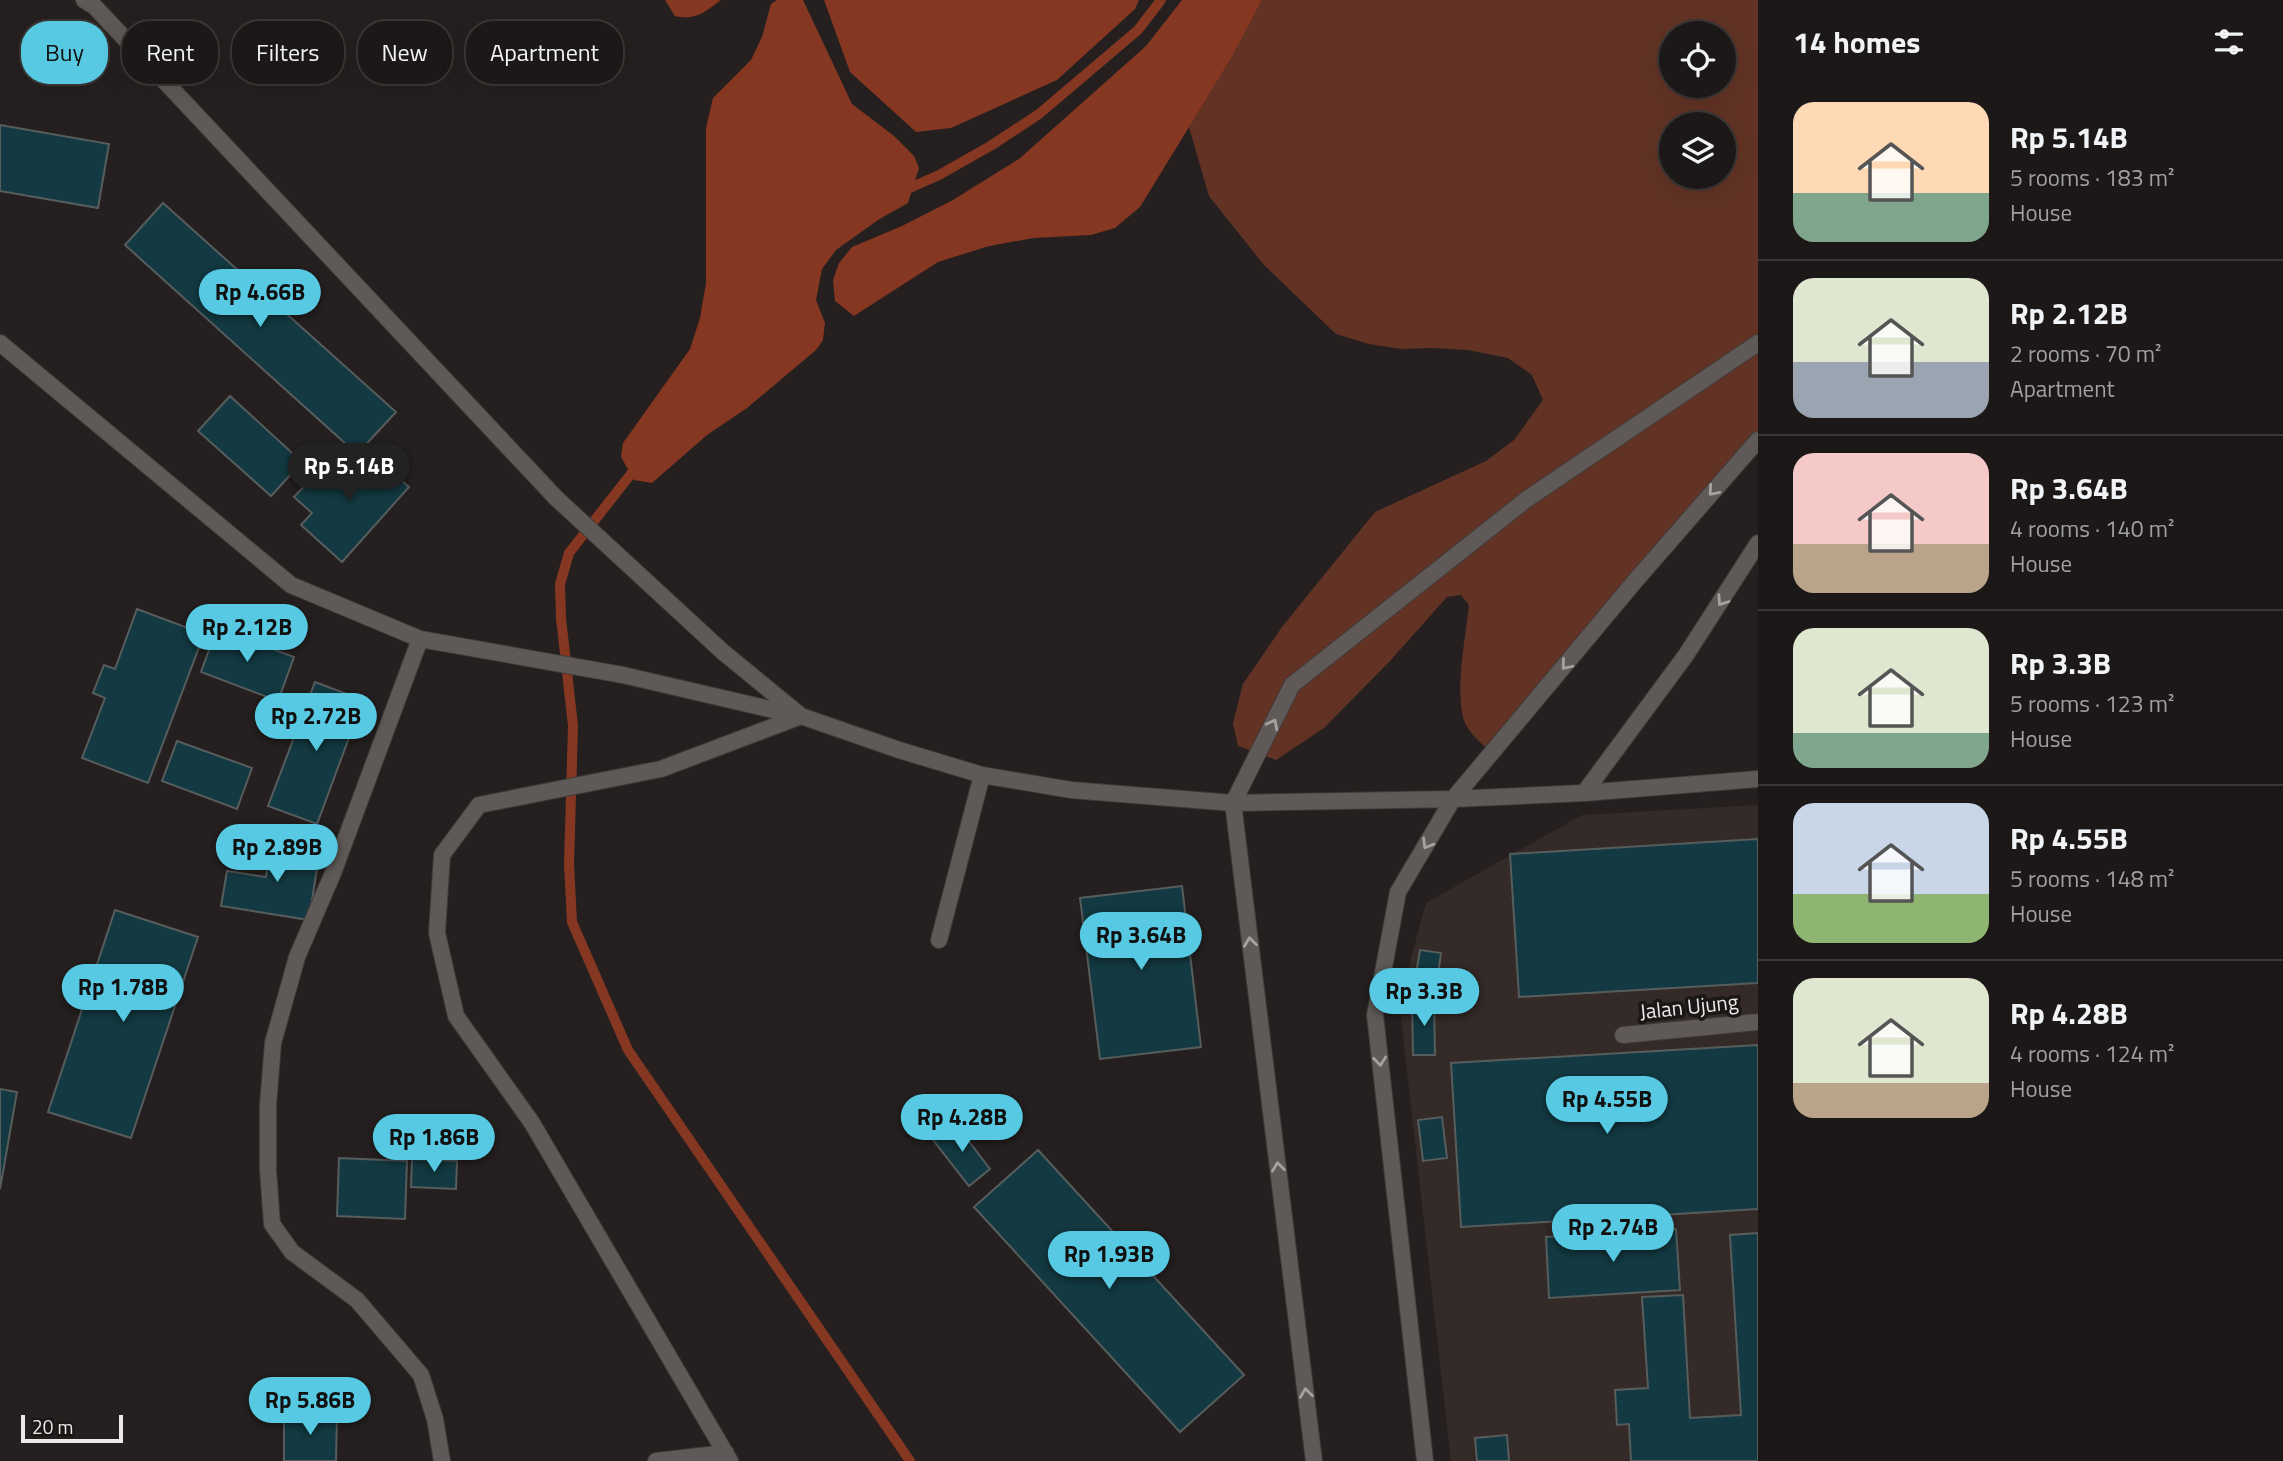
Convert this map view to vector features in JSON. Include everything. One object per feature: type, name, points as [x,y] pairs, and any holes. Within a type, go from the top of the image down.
[{"type":"lane","points":[[84,0],[95,7],[556,498],[723,652],[801,716]]},
{"type":"lane","points":[[0,343],[291,585],[420,639],[623,675],[801,716],[898,750],[982,775],[1071,790],[1233,803],[1453,799],[1584,793],[1758,779]]},
{"type":"lane","points":[[1314,1461],[1233,803],[1292,685],[1527,499],[1758,343]]},
{"type":"lane","points":[[1425,1461],[1375,1015],[1398,892],[1453,799],[1636,580],[1758,440]]},
{"type":"lane","points":[[1584,793],[1686,655],[1758,543]]},
{"type":"lane","points":[[420,639],[333,873],[293,969],[273,1043],[268,1105],[268,1170],[272,1224],[292,1252],[357,1300],[421,1375],[435,1419],[442,1461]]},
{"type":"lane","points":[[656,1461],[728,1457],[532,1123],[456,1016],[437,933],[442,855],[479,805],[661,769],[801,716]]},
{"type":"lane","points":[[939,940],[982,775]]},
{"type":"lane","name":"Jalan Ujung","points":[[1623,1035],[1758,1022]]},
{"type":"shaded area","points":[[665,0],[721,0],[705,12],[682,17],[675,16]]},
{"type":"shaded area","points":[[777,0],[803,0],[852,104],[894,136],[914,156],[919,168],[908,203],[878,220],[836,250],[822,269],[816,300],[825,323],[823,340],[816,350],[747,408],[707,435],[652,483],[634,480],[621,457],[623,443],[690,349],[700,318],[706,283],[706,128],[713,98],[751,60],[762,37],[771,4]]},
{"type":"shaded area","points":[[824,0],[1139,0],[1135,9],[1057,80],[951,128],[916,132],[850,72]]},
{"type":"shaded area","points":[[1182,0],[1262,0],[1232,57],[1140,207],[1115,228],[1091,235],[1034,238],[989,246],[938,262],[854,316],[835,301],[833,280],[839,263],[852,247],[953,200],[1019,159],[1146,46]]},
{"type":"shaded area","points":[[1262,0],[1758,0],[1758,440],[1492,754],[1468,729],[1462,713],[1460,683],[1469,605],[1461,595],[1447,597],[1390,661],[1324,728],[1276,760],[1238,746],[1233,723],[1243,684],[1282,627],[1375,512],[1486,461],[1514,440],[1543,400],[1532,375],[1508,358],[1468,350],[1401,349],[1369,344],[1336,334],[1264,265],[1209,196],[1189,127],[1232,57]]},
{"type":"shaded area","points":[[1758,805],[1758,1461],[1451,1461],[1401,1018],[1411,958],[1426,903],[1582,815]]},
{"type":"building","points":[[0,125],[109,144],[98,208],[0,191]]},
{"type":"building","points":[[163,203],[396,412],[357,454],[125,245]]},
{"type":"building","points":[[230,396],[302,462],[271,496],[198,431]]},
{"type":"building","points":[[368,451],[409,487],[342,562],[301,525],[312,513],[294,497],[329,460],[346,475]]},
{"type":"building","points":[[137,609],[204,634],[148,783],[82,758],[105,698],[93,693],[104,665],[115,669]]},
{"type":"building","points":[[217,628],[294,657],[278,701],[201,672]]},
{"type":"building","points":[[315,682],[363,700],[317,824],[268,806]]},
{"type":"building","points":[[177,741],[252,768],[237,809],[162,781]]},
{"type":"building","points":[[1758,839],[1758,983],[1519,997],[1510,854]]},
{"type":"building","points":[[271,841],[320,849],[309,920],[221,906],[227,871],[266,877]]},
{"type":"building","points":[[1182,886],[1201,1047],[1100,1059],[1080,898]]},
{"type":"building","points":[[115,910],[198,937],[131,1138],[48,1112]]},
{"type":"building","points":[[1420,950],[1441,953],[1435,996],[1413,992]]},
{"type":"building","points":[[1412,1001],[1434,1001],[1435,1055],[1413,1055]]},
{"type":"building","points":[[1758,1045],[1758,1209],[1461,1227],[1451,1063]]},
{"type":"building","points":[[0,1089],[17,1092],[0,1189]]},
{"type":"building","points":[[1442,1117],[1447,1158],[1423,1161],[1418,1120]]},
{"type":"building","points":[[955,1123],[990,1169],[969,1186],[933,1140]]},
{"type":"building","points":[[1038,1150],[1244,1375],[1180,1432],[974,1207]]},
{"type":"building","points":[[339,1158],[407,1161],[405,1219],[337,1216]]},
{"type":"building","points":[[412,1159],[457,1161],[456,1189],[411,1187]]},
{"type":"building","points":[[1676,1229],[1680,1290],[1549,1298],[1546,1237]]},
{"type":"building","points":[[1758,1233],[1758,1461],[1631,1461],[1629,1424],[1617,1425],[1615,1390],[1648,1388],[1642,1297],[1683,1295],[1690,1418],[1741,1415],[1730,1235]]},
{"type":"building","points":[[284,1412],[337,1413],[336,1461],[284,1461]]},
{"type":"building","points":[[1507,1435],[1509,1461],[1477,1461],[1475,1438]]},
{"type":"waterway","points":[[903,191],[939,175],[992,145],[1039,114],[1138,30],[1161,0]]},
{"type":"waterway","points":[[638,465],[569,553],[560,584],[561,618],[573,726],[569,864],[572,922],[628,1050],[910,1461]]}]
